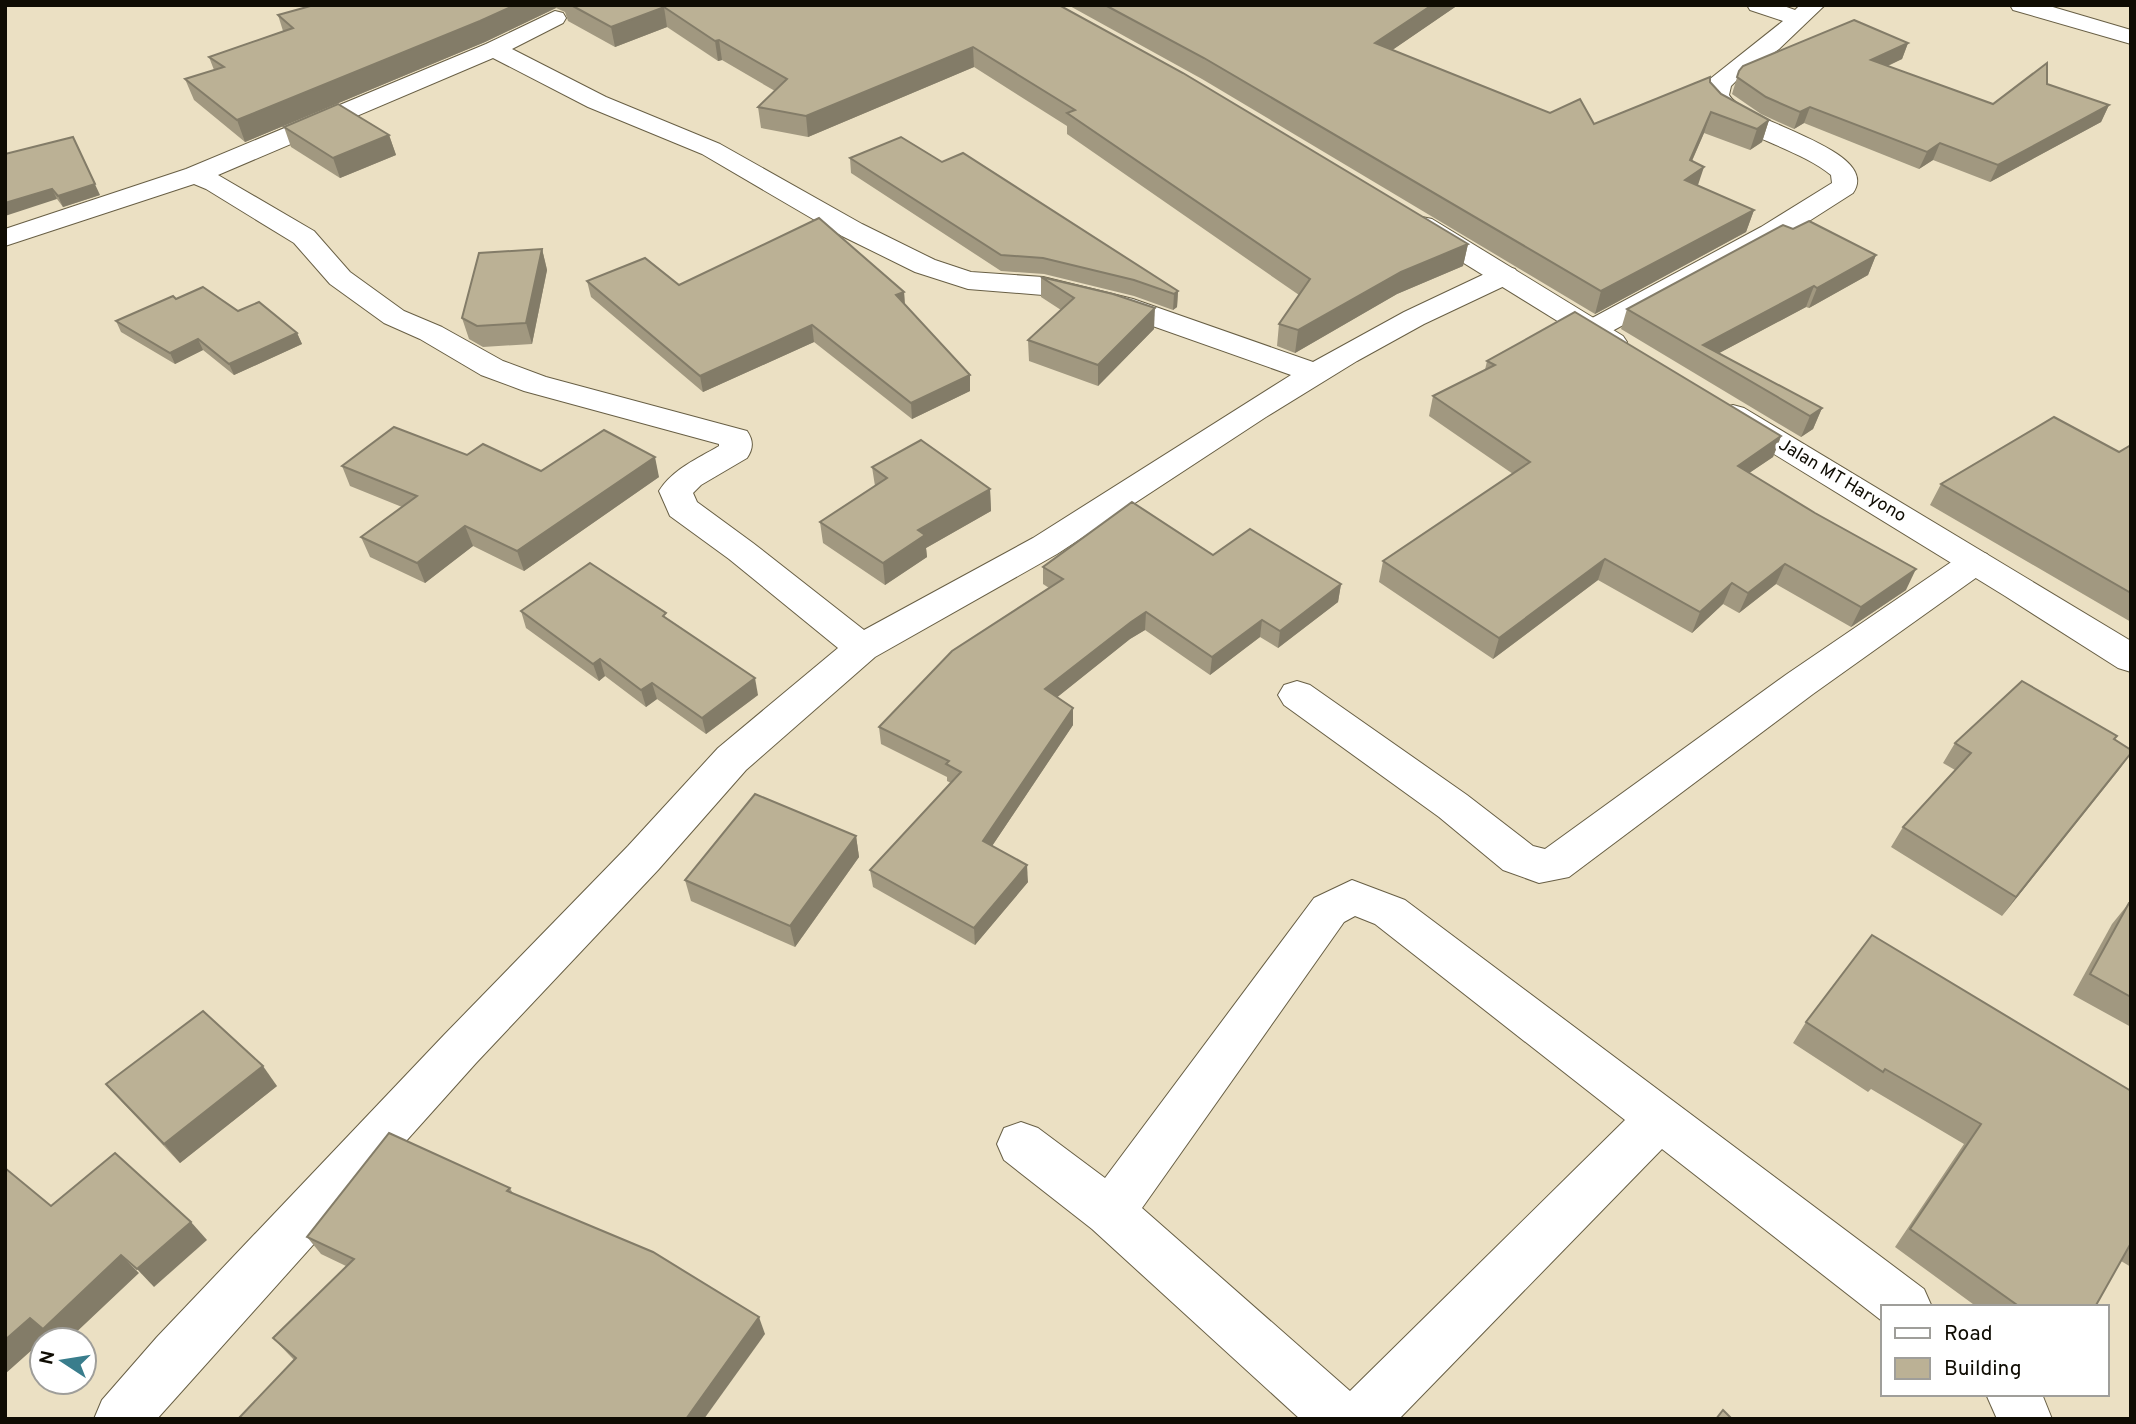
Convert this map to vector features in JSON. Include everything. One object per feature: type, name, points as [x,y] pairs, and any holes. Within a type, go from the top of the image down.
[{"type":"street","points":[[1758,5],[1807,12]]},
{"type":"street","points":[[2021,5],[2131,37]]},
{"type":"street","points":[[1592,330],[1771,233],[1844,187],[1846,178],[1843,170],[1825,156],[1740,117],[1718,101],[1717,89],[1729,74],[1807,12]]},
{"type":"street","points":[[5,238],[195,175],[494,50],[555,18]]},
{"type":"street","points":[[494,50],[597,102],[710,149],[852,230],[925,266],[968,279],[1043,286],[1123,305],[1314,373]]},
{"type":"street","points":[[195,175],[215,183],[304,237],[340,278],[394,317],[431,333],[492,368],[535,384],[736,438],[735,451],[688,478],[676,491],[682,508],[741,551],[862,648]]},
{"type":"street","points":[[1404,214],[1637,357]]},
{"type":"street","points":[[121,1419],[185,1346],[460,1049],[643,858],[732,759],[862,648],[1045,546],[1314,373],[1414,317],[1504,275]]},
{"type":"street","name":"Jalan MT Haryono","points":[[1706,399],[2131,659]]},
{"type":"street","points":[[1297,695],[1454,806],[1518,858],[1539,866],[1554,865],[1800,684],[1975,562]]},
{"type":"street","points":[[1110,1212],[1329,910],[1352,897],[1390,912],[1903,1305]]},
{"type":"street","points":[[1361,1419],[1661,1117]]},
{"type":"street","points":[[1021,1144],[1110,1212],[1341,1419]]},
{"type":"street","points":[[2014,1396],[2025,1419]]},
{"type":"building","points":[[314,5],[515,5],[237,120],[185,79],[224,67],[209,57],[293,28],[278,15]]},
{"type":"building","points":[[571,5],[1059,5],[1183,73],[1468,244],[1401,272],[1298,330],[1279,324],[1310,279],[1067,113],[1075,110],[973,47],[806,116],[758,107],[787,79],[719,40],[715,41],[664,7],[611,27]]},
{"type":"building","points":[[1105,5],[1432,5],[1375,43],[1550,113],[1580,99],[1594,124],[1710,77],[1710,82],[1721,94],[1769,120],[1757,129],[1711,112],[1690,160],[1704,167],[1685,180],[1754,210],[1601,291],[1204,58]]},
{"type":"building","points":[[1854,20],[1908,43],[1871,60],[1993,104],[2047,63],[2047,84],[2109,105],[1998,165],[1940,143],[1927,152],[1810,107],[1800,112],[1766,97],[1737,77],[1743,66]]},
{"type":"building","points":[[338,104],[389,135],[333,158],[284,127]]},
{"type":"building","points":[[73,137],[95,184],[58,196],[52,189],[5,203],[5,154]]},
{"type":"building","points":[[901,137],[942,162],[963,153],[1178,291],[1174,294],[1134,280],[1043,258],[1001,255],[850,158]]},
{"type":"building","points":[[819,218],[904,292],[896,295],[970,375],[911,403],[812,325],[700,376],[587,281],[645,258],[679,285]]},
{"type":"building","points":[[1809,221],[1876,255],[1703,345],[1822,408],[1810,416],[1627,309],[1783,225],[1793,229]]},
{"type":"building","points":[[542,249],[526,323],[477,326],[462,318],[479,253]]},
{"type":"building","points":[[1041,277],[1113,294],[1155,308],[1098,365],[1028,340],[1074,298]]},
{"type":"building","points":[[203,287],[238,311],[259,302],[297,333],[229,364],[198,339],[170,353],[116,321],[173,296],[176,299]]},
{"type":"building","points":[[1575,312],[1781,436],[1738,466],[1815,513],[1916,569],[1861,607],[1785,564],[1748,593],[1732,583],[1700,612],[1605,559],[1499,638],[1383,561],[1530,462],[1433,396],[1495,365],[1487,361]]},
{"type":"building","points":[[2054,417],[2119,452],[2131,445],[2131,593],[1941,484]]},
{"type":"building","points":[[394,427],[467,455],[483,444],[541,471],[604,430],[655,457],[517,551],[465,526],[417,563],[361,537],[417,496],[342,466]]},
{"type":"building","points":[[921,440],[990,489],[918,530],[925,535],[883,563],[820,522],[887,478],[872,467]]},
{"type":"building","points":[[1132,502],[1213,555],[1250,529],[1341,584],[1280,631],[1262,620],[1212,657],[1146,612],[1045,689],[1073,708],[983,841],[1027,865],[974,928],[870,870],[961,772],[946,764],[949,761],[879,727],[952,651],[1063,579],[1043,567]]},
{"type":"building","points":[[590,563],[666,613],[663,616],[755,678],[702,718],[652,683],[641,690],[600,659],[593,664],[521,611]]},
{"type":"building","points":[[2022,681],[2117,736],[2114,739],[2131,750],[2131,753],[2016,897],[1903,827],[1971,753],[1955,743]]},
{"type":"building","points":[[755,794],[856,836],[790,926],[685,880]]},
{"type":"building","points":[[2131,903],[2131,997],[2090,974]]},
{"type":"building","points":[[1872,935],[2131,1091],[2131,1243],[2096,1305],[2017,1305],[1910,1229],[1981,1124],[1885,1069],[1883,1072],[1806,1022]]},
{"type":"building","points":[[203,1011],[263,1066],[164,1144],[106,1084]]},
{"type":"building","points":[[389,1133],[510,1188],[507,1191],[653,1252],[759,1317],[686,1419],[238,1419],[296,1358],[273,1338],[354,1259],[307,1237]]},
{"type":"building","points":[[115,1153],[191,1222],[137,1269],[121,1255],[46,1326],[39,1326],[30,1318],[5,1340],[5,1168],[51,1206]]},
{"type":"building","points":[[1723,1410],[1732,1419],[1716,1419]]}]
